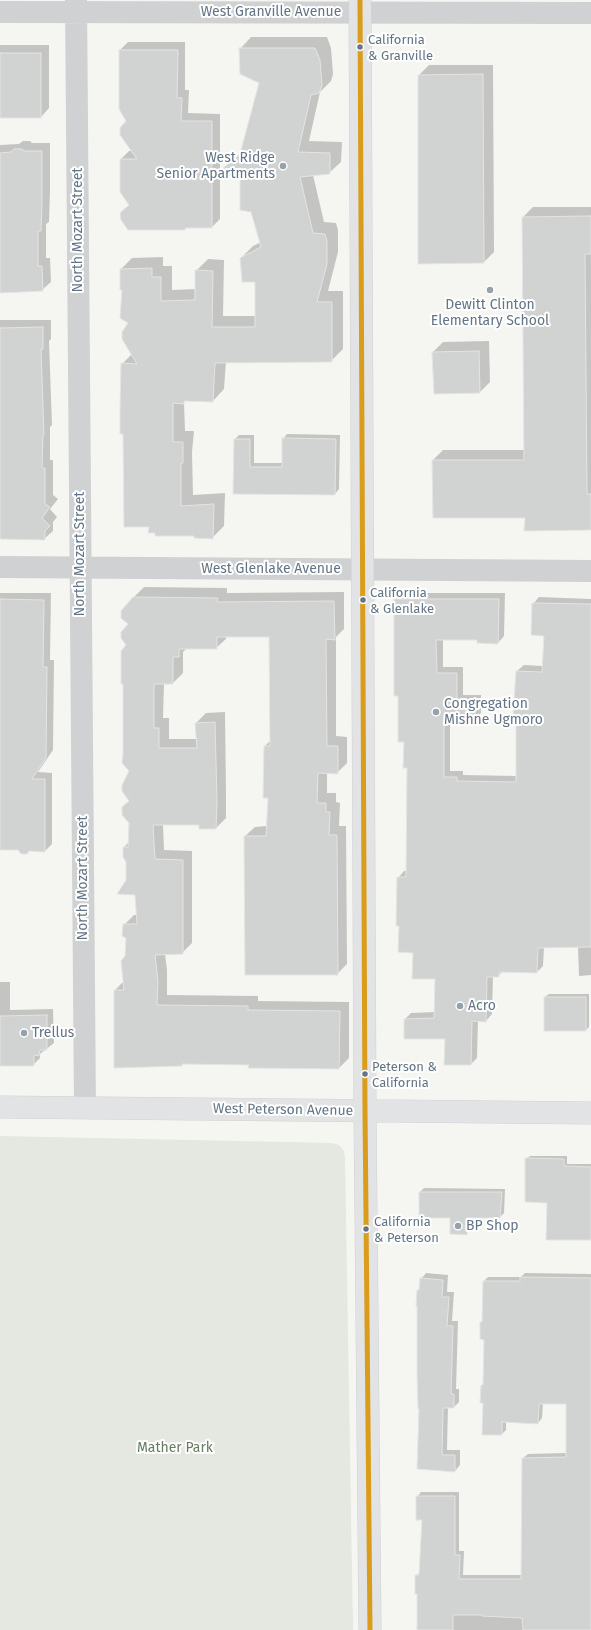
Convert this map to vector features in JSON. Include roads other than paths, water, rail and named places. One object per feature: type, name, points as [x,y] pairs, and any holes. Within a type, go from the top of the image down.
[{"type":"main road","points":[[360,6],[365,1111],[370,1630]]},
{"type":"main road","name":"West Peterson Avenue","points":[[0,1107],[591,1113]]},
{"type":"street","name":"West Granville Avenue","points":[[0,12],[76,6],[360,6],[591,13]]},
{"type":"street","name":"North Mozart Street","points":[[76,6],[85,1108]]},
{"type":"street","name":"West Glenlake Avenue","points":[[0,567],[591,571]]},
{"type":"place","name":"California & Granville","points":[[360,47]]},
{"type":"place","name":"West Ridge Senior Apartments","points":[[283,166]]},
{"type":"place","name":"Dewitt Clinton Elementary School","points":[[490,290]]},
{"type":"place","name":"California & Glenlake","points":[[363,600]]},
{"type":"place","name":"Congregation Mishne Ugmoro","points":[[436,712]]},
{"type":"place","name":"Acro","points":[[460,1006]]},
{"type":"place","name":"Trellus","points":[[24,1033]]},
{"type":"place","name":"Peterson & California","points":[[365,1074]]},
{"type":"place","name":"BP Shop","points":[[458,1226]]},
{"type":"place","name":"California & Peterson","points":[[366,1229]]},
{"type":"park label","name":"Mather Park","points":[[175,1448]]}]
